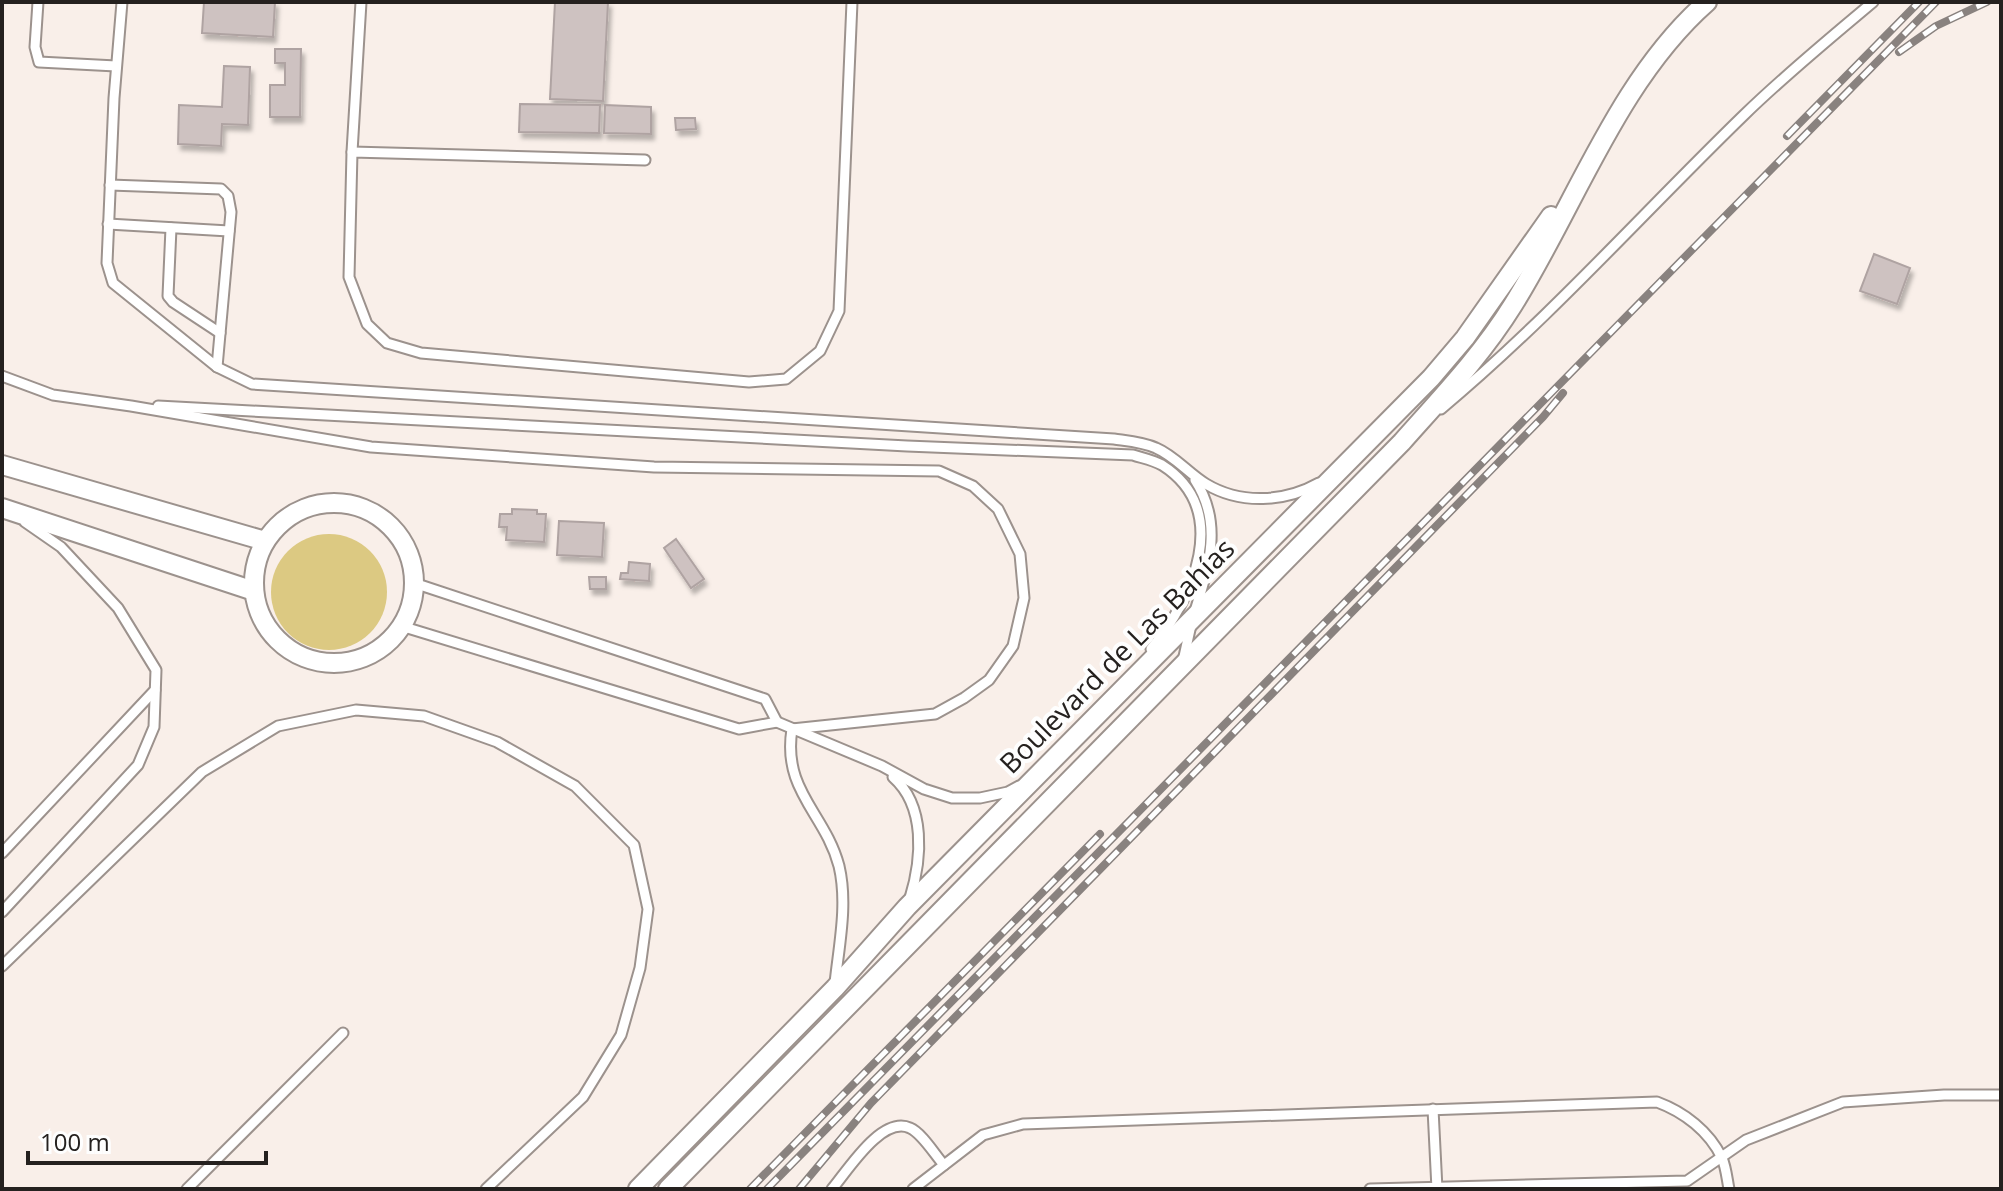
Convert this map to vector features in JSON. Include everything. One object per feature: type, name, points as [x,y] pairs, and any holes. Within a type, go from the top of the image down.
[{"type":"street","name":"Boulevard de Las Bahías","points":[[638,1189],[835,988],[907,907],[1351,461],[1465,338],[1659,55],[1686,20],[1707,2]]},
{"type":"street","name":"Boulevard de Las Bahías","points":[[668,1189],[1402,442],[1482,351],[1514,304],[1605,138]]},
{"type":"street","points":[[2,465],[265,541]]},
{"type":"street","points":[[330,503],[356,506],[379,517],[398,534],[410,557],[414,583],[401,626],[385,645],[364,657],[340,663],[315,661],[292,651],[273,635],[260,614],[254,591],[255,566],[265,541],[282,521],[305,508],[330,503]]},
{"type":"street","points":[[4,508],[254,591]]},
{"type":"lane","points":[[38,2],[35,47],[39,62],[116,66]]},
{"type":"lane","points":[[122,2],[108,224],[107,263],[113,283],[217,367],[252,384],[1114,439],[1159,448],[1204,483],[1236,496],[1270,498],[1305,491],[1351,461]]},
{"type":"lane","points":[[361,2],[352,152],[349,277],[367,324],[387,343],[421,353],[749,382],[786,379],[820,351],[839,311],[852,2]]},
{"type":"lane","points":[[1402,442],[1504,357],[1744,114],[1873,2]]},
{"type":"lane","points":[[352,152],[645,160]]},
{"type":"lane","points":[[110,185],[221,189],[228,196],[229,231],[217,367]]},
{"type":"lane","points":[[108,224],[229,231]]},
{"type":"lane","points":[[171,228],[168,296],[220,333]]},
{"type":"lane","points":[[2,376],[53,395],[371,447],[654,467],[939,471],[973,486],[998,509],[1020,554],[1024,598],[1013,646],[989,680],[935,714],[792,729]]},
{"type":"lane","points":[[131,406],[907,446],[1103,453],[1133,455],[1159,464]]},
{"type":"lane","points":[[1074,740],[1158,640],[1179,610],[1195,571],[1203,534],[1198,512],[1186,488],[1159,464],[1114,439]]},
{"type":"lane","points":[[1182,464],[1204,495],[1210,509],[1213,532],[1207,572],[1182,665]]},
{"type":"lane","points":[[4,508],[61,547],[118,608],[156,670],[154,727],[138,765],[4,905]]},
{"type":"lane","points":[[414,583],[765,699],[777,722]]},
{"type":"lane","points":[[401,626],[739,729],[777,722],[882,766],[924,789],[952,798],[980,798],[1008,792],[1037,777]]},
{"type":"lane","points":[[2,853],[155,690]]},
{"type":"lane","points":[[2,966],[202,772],[278,726],[356,710],[424,716],[497,742],[575,786],[634,845],[648,909],[640,968],[621,1035],[583,1097],[486,1189]]},
{"type":"lane","points":[[792,729],[789,747],[791,766],[800,792],[817,819],[838,864],[844,900],[835,988]]},
{"type":"lane","points":[[882,766],[911,799],[917,824],[918,874],[907,907]]},
{"type":"lane","points":[[187,1189],[343,1033]]},
{"type":"lane","points":[[1370,1189],[1687,1185],[1746,1140],[1843,1102],[1944,1095],[2001,1095]]},
{"type":"lane","points":[[913,1189],[983,1135],[1023,1124],[1657,1102],[1676,1109],[1696,1123],[1722,1158],[1729,1189]]},
{"type":"lane","points":[[1433,1109],[1437,1188]]},
{"type":"lane","points":[[832,1189],[884,1129],[899,1126],[912,1128],[944,1165]]},
{"type":"shaded area","points":[[329,534],[351,539],[370,551],[382,570],[387,592],[382,614],[370,633],[351,645],[329,650],[307,645],[288,633],[276,614],[271,592],[276,570],[288,551],[307,539]]},
{"type":"building","points":[[204,2],[275,2],[273,37],[202,33]]},
{"type":"building","points":[[555,2],[608,2],[603,101],[550,99]]},
{"type":"building","points":[[275,49],[301,49],[300,117],[270,117],[270,85],[285,85],[285,63],[275,63]]},
{"type":"building","points":[[224,66],[250,67],[248,125],[222,124],[221,146],[178,144],[179,105],[222,107]]},
{"type":"building","points":[[520,104],[600,105],[599,133],[519,132]]},
{"type":"building","points":[[605,105],[651,107],[651,134],[604,133]]},
{"type":"building","points":[[675,118],[695,118],[696,129],[676,130]]},
{"type":"building","points":[[1874,254],[1910,268],[1897,304],[1860,291]]},
{"type":"building","points":[[512,509],[537,510],[537,514],[546,514],[544,542],[506,540],[507,527],[499,527],[500,514],[512,514]]},
{"type":"building","points":[[559,521],[604,523],[602,557],[557,555]]},
{"type":"building","points":[[676,539],[704,579],[691,588],[664,548]]},
{"type":"building","points":[[629,562],[650,564],[649,581],[620,579],[621,573],[628,573]]},
{"type":"building","points":[[589,577],[606,577],[606,589],[590,589]]},
{"type":"railway","points":[[1787,136],[1919,2]]},
{"type":"railway","points":[[767,1189],[1936,2]]},
{"type":"railway","points":[[1899,52],[1936,26],[1987,2]]},
{"type":"railway","points":[[799,1189],[871,1103],[1543,417],[1563,393]]},
{"type":"railway","points":[[750,1189],[1100,834]]}]
